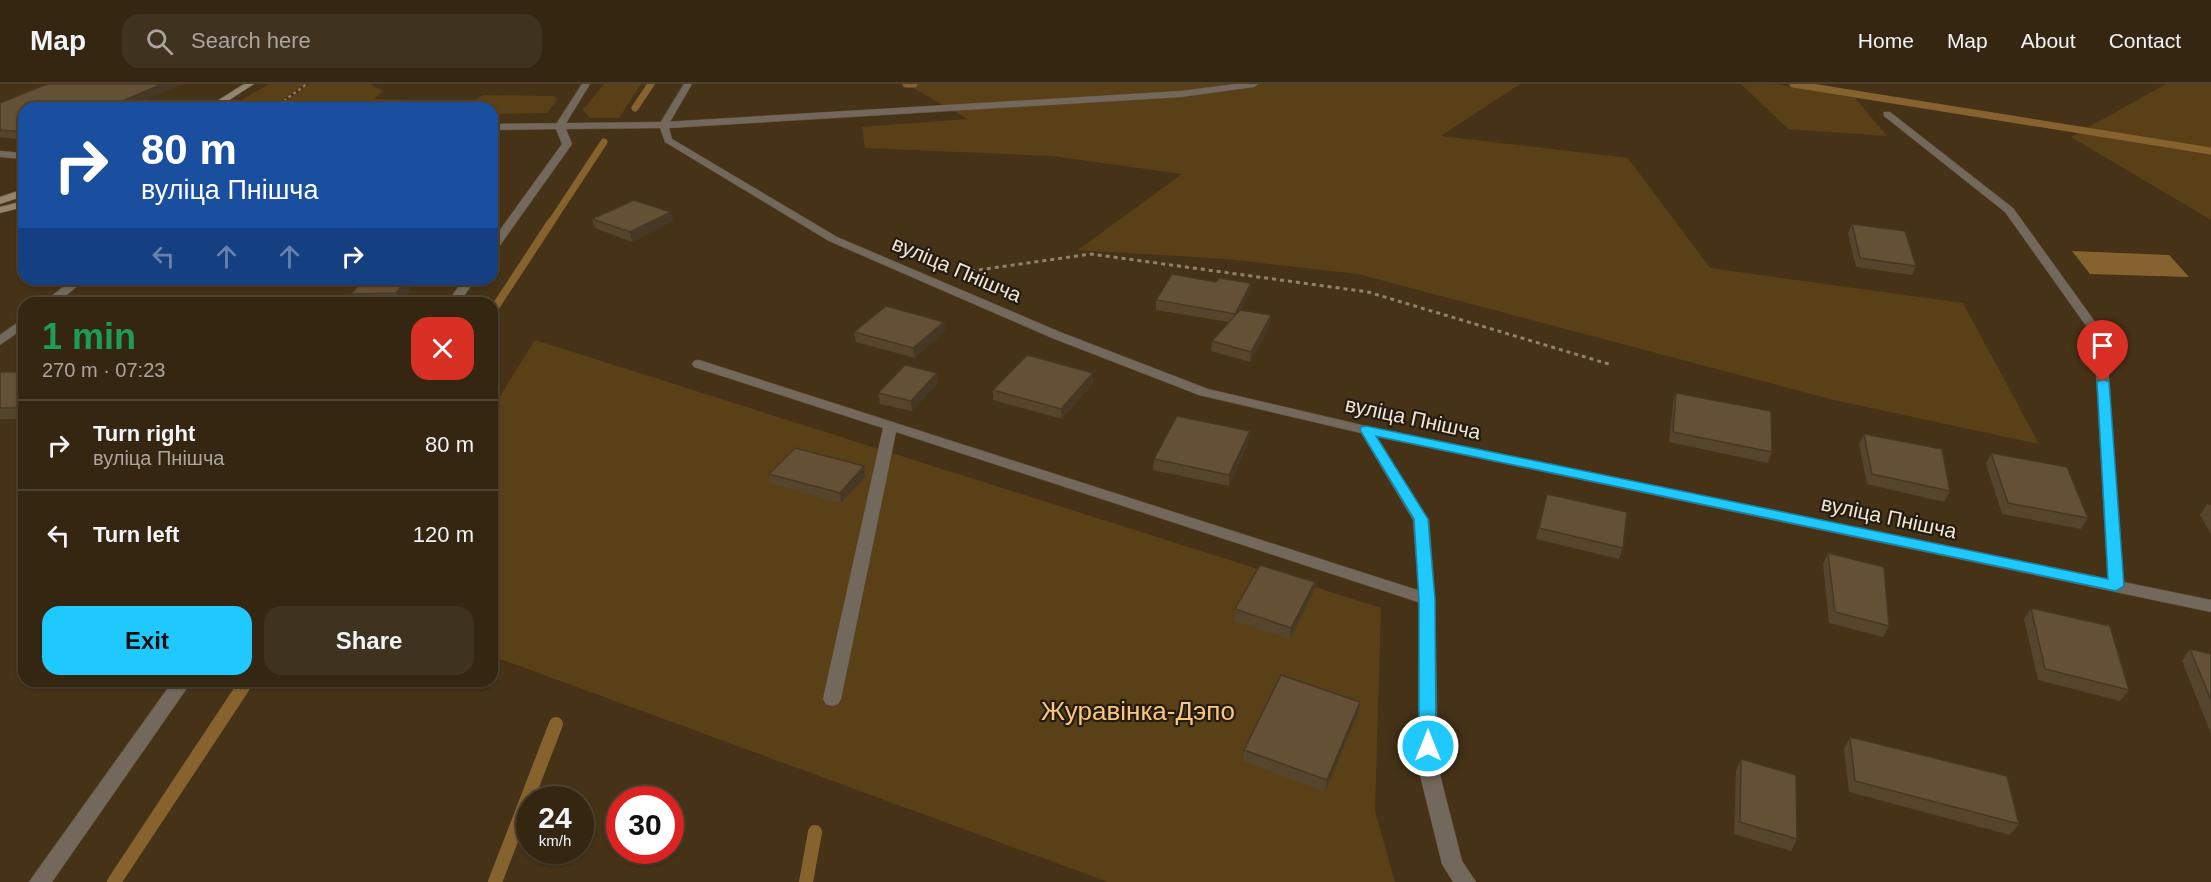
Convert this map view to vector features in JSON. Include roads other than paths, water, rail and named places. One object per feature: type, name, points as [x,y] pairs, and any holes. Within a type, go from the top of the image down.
[{"type":"main road","points":[[221,102],[250,84]]},
{"type":"main road","points":[[0,201],[18,194]]},
{"type":"main road","points":[[0,210],[18,206]]},
{"type":"street","points":[[560,126],[586,84]]},
{"type":"street","points":[[664,125],[688,84]]},
{"type":"street","points":[[498,127],[664,125],[1181,94],[1254,84]]},
{"type":"street","points":[[1887,114],[2009,210],[2100,338],[2116,586]]},
{"type":"street","name":"вуліца Пнішча","points":[[664,125],[668,140],[833,239],[1056,335],[1204,392],[1366,430],[2211,606]]},
{"type":"street","points":[[498,241],[567,144],[560,126]]},
{"type":"street","points":[[0,154],[18,156]]},
{"type":"street","points":[[57,297],[72,285]]},
{"type":"street","points":[[0,341],[18,327]]},
{"type":"street","points":[[699,364],[1427,599]]},
{"type":"street","points":[[832,699],[890,426]]},
{"type":"street","points":[[1366,430],[1421,519],[1427,599],[1428,767],[1452,864],[1465,882]]},
{"type":"street","points":[[39,882],[179,687]]},
{"type":"waterway","points":[[635,108],[651,84]]},
{"type":"waterway","points":[[906,84],[914,84]]},
{"type":"waterway","points":[[1793,84],[2211,151]]},
{"type":"waterway","points":[[550,224],[604,142]]},
{"type":"waterway","points":[[498,303],[551,222]]},
{"type":"waterway","points":[[114,882],[243,687]]},
{"type":"waterway","points":[[495,882],[556,724]]},
{"type":"waterway","points":[[806,882],[815,832]]},
{"type":"park label","name":"Журавінка-Дэпо","points":[[1138,711]]}]
